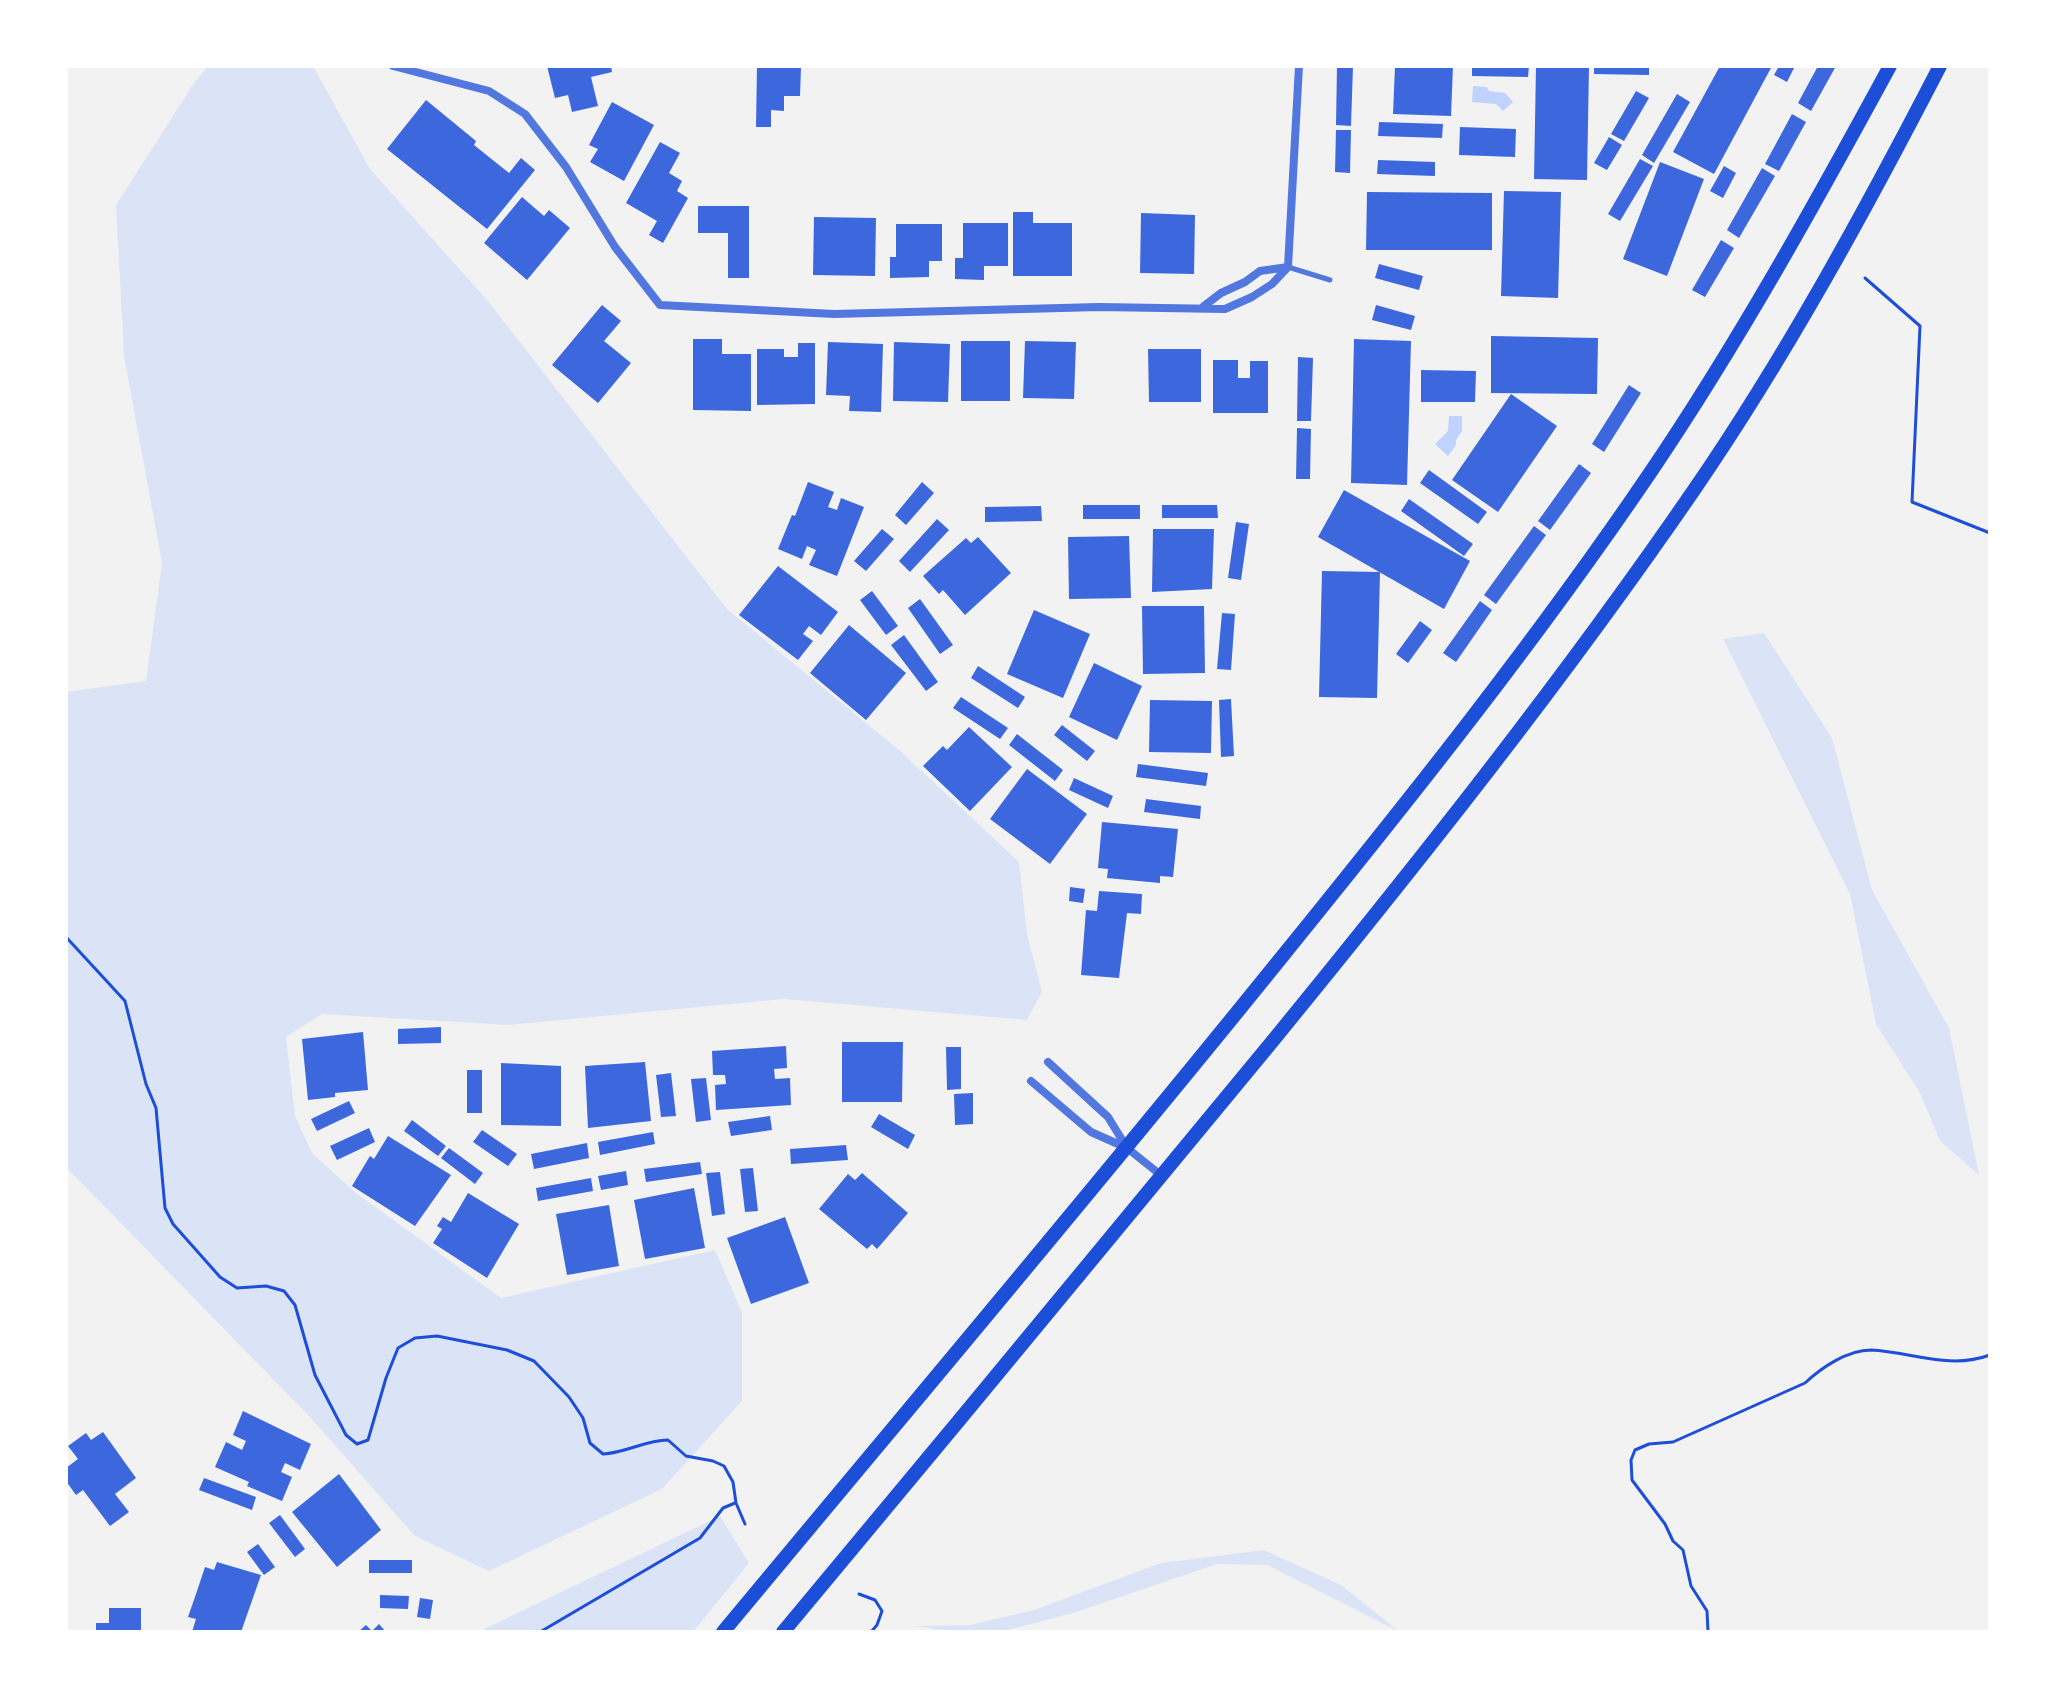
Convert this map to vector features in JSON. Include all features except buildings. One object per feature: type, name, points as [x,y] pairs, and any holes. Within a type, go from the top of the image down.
[{"type":"main road","points":[[723,1632],[1127,1148],[1390,823],[1578,577],[1653,468],[1767,285],[1890,66]]},
{"type":"main road","points":[[783,1632],[1162,1176],[1417,864],[1524,727],[1695,489],[1774,364],[1892,159],[1940,66]]},
{"type":"street","points":[[393,66],[489,91],[525,114],[566,167],[615,247],[660,305],[834,314],[1225,309],[1252,297],[1272,284],[1288,267],[1299,66]]},
{"type":"street","points":[[1203,307],[1260,271],[1288,267]]},
{"type":"street","points":[[1048,1062],[1108,1117],[1127,1148]]},
{"type":"street","points":[[1031,1081],[1091,1132],[1127,1148],[1162,1176]]},
{"type":"lane","points":[[1288,267],[1330,280]]},
{"type":"path","points":[[1865,278],[1920,326],[1912,502],[1990,533]]},
{"type":"path","points":[[66,937],[125,1001],[146,1084],[156,1108],[165,1208],[173,1224],[220,1277],[237,1288],[266,1286],[284,1291],[295,1305],[315,1375],[346,1435],[357,1444],[368,1440],[398,1348],[415,1338],[437,1336],[507,1350],[534,1361],[569,1397],[583,1418],[590,1443],[603,1454],[616,1454],[635,1446],[668,1440],[686,1456],[724,1466],[733,1482],[736,1503],[745,1524]]},
{"type":"path","points":[[1708,1632],[1707,1611],[1691,1586],[1683,1550],[1673,1541],[1665,1524],[1632,1480],[1631,1460],[1635,1450],[1649,1444],[1673,1442],[1805,1383],[1816,1372],[1842,1357],[1869,1350],[1943,1362],[1990,1355]]},
{"type":"path","points":[[540,1632],[700,1538],[723,1508],[736,1503]]},
{"type":"path","points":[[859,1594],[875,1600],[882,1611],[871,1632]]},
{"type":"shaded area","points":[[208,66],[313,66],[370,169],[488,301],[727,609],[899,750],[1019,862],[1027,934],[1042,992],[1027,1020],[784,999],[508,1025],[322,1014],[286,1037],[295,1116],[312,1153],[356,1193],[501,1298],[715,1250],[742,1313],[742,1401],[662,1489],[489,1571],[415,1536],[309,1416],[66,1167],[66,692],[146,681],[162,563],[124,356],[116,205]]},
{"type":"shaded area","points":[[1764,633],[1832,738],[1872,890],[1949,1028],[1979,1175],[1940,1141],[1920,1093],[1876,1024],[1850,894],[1723,639]]},
{"type":"shaded area","points":[[720,1516],[749,1563],[693,1632],[478,1632]]},
{"type":"shaded area","points":[[1264,1550],[1341,1585],[1400,1632],[1267,1565],[1217,1564],[1073,1613],[1001,1632],[956,1632],[915,1626],[970,1625],[1034,1610],[1161,1563]]},
{"type":"water","points":[[1473,86],[1505,93],[1513,102],[1503,111],[1496,104],[1472,102]]},
{"type":"water","points":[[1449,416],[1462,416],[1462,431],[1448,456],[1435,444],[1448,431]]}]
